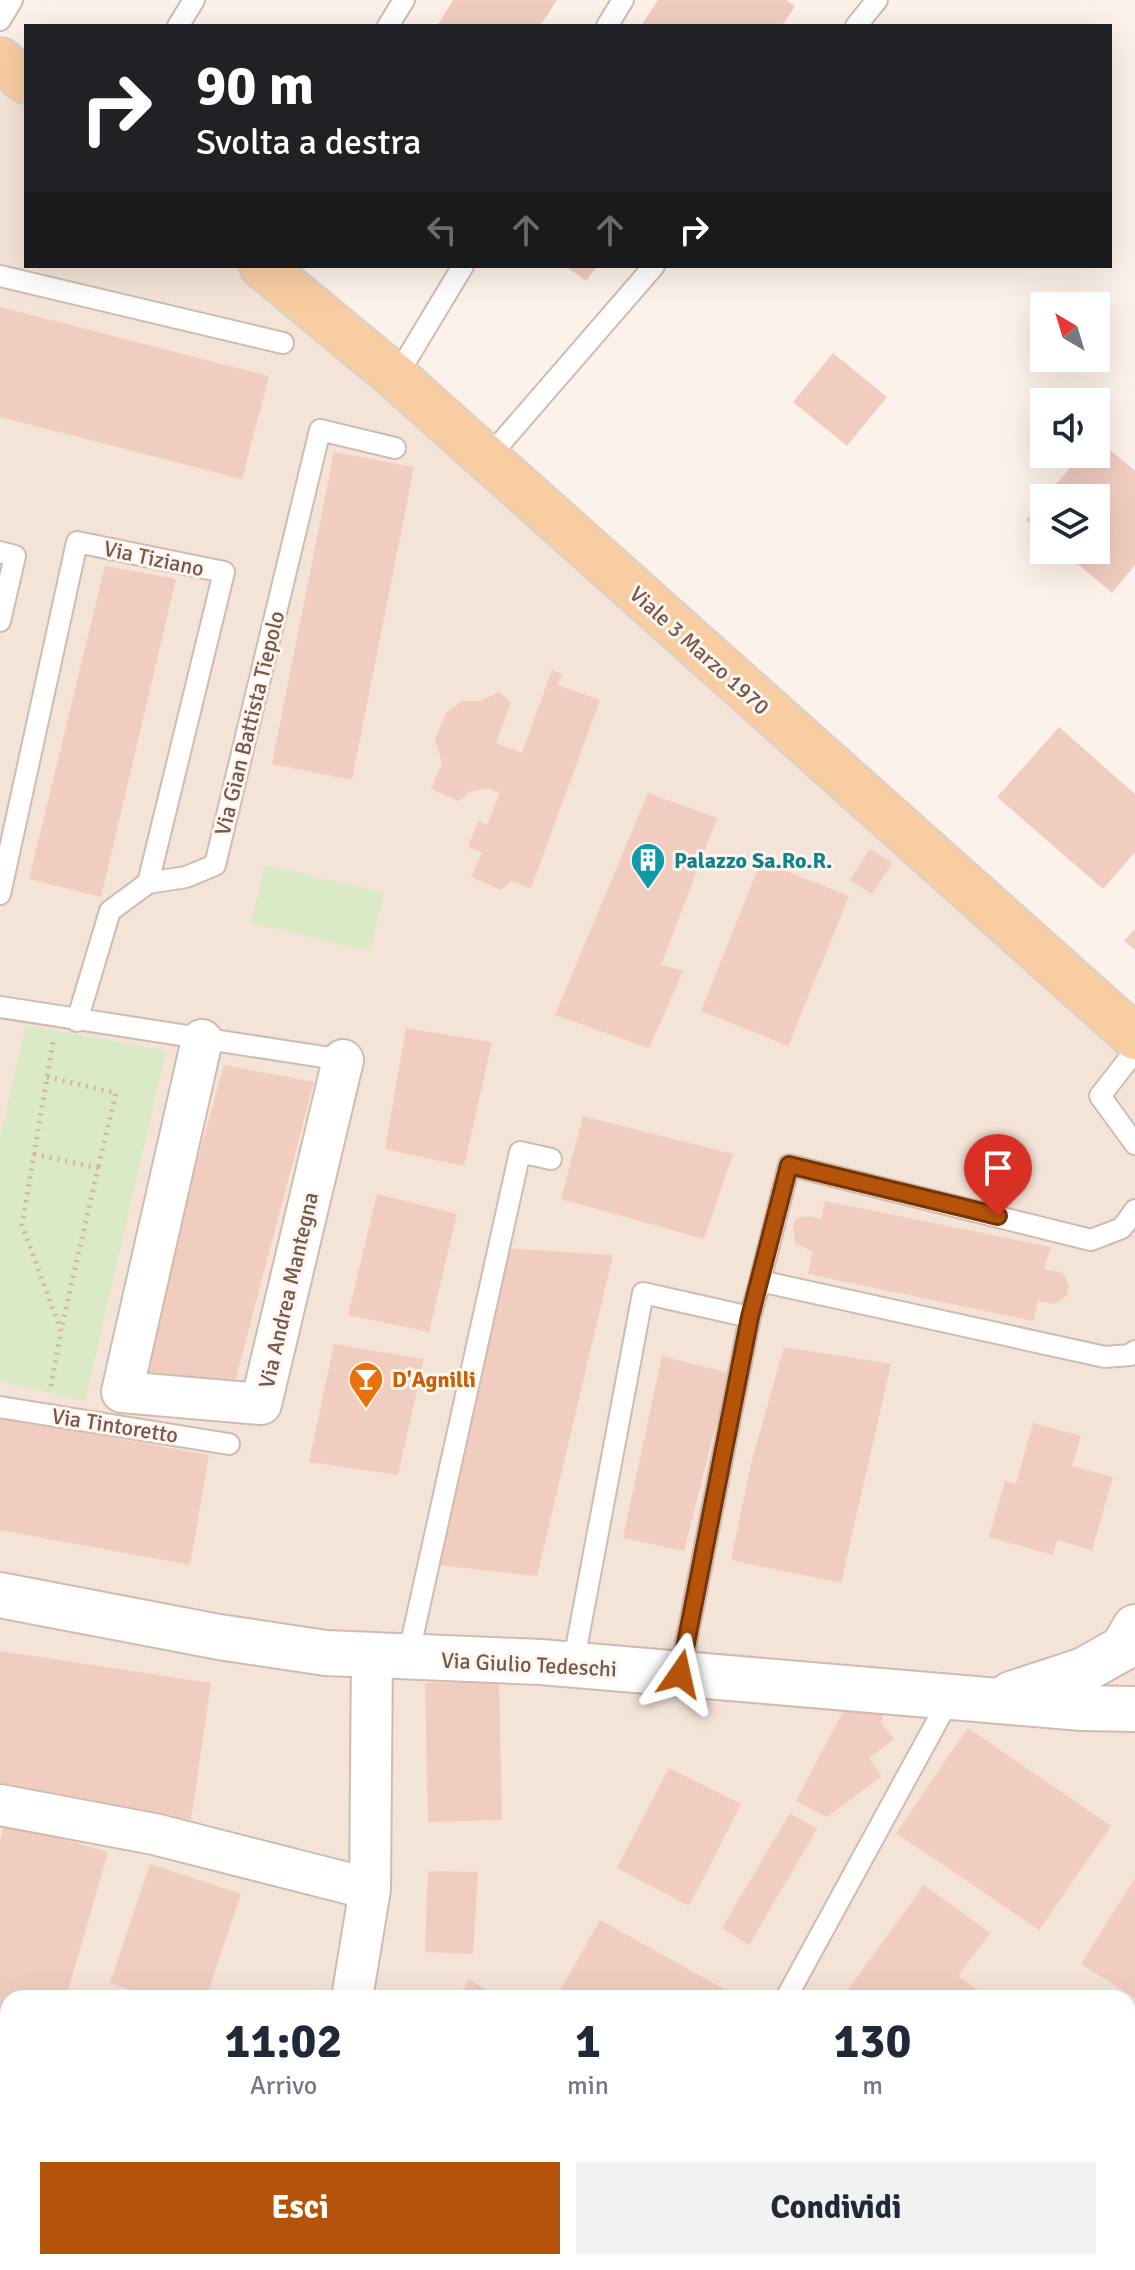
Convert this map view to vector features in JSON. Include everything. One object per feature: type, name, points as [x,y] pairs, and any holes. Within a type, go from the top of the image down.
[{"type":"main road","points":[[0,60],[24,79]]},
{"type":"main road","name":"Viale 3 Marzo 1970","points":[[264,268],[396,377],[1135,1037]]},
{"type":"street","name":"Via Andrea Mantegna","points":[[202,1040],[122,1392],[261,1404],[343,1060]]},
{"type":"street","name":"Via Giulio Tedeschi","points":[[0,1595],[219,1637],[326,1653],[573,1665],[997,1699],[1084,1670],[1129,1638]]},
{"type":"street","points":[[1129,1638],[1119,1675],[1135,1700]]},
{"type":"street","points":[[353,1990],[370,1889],[390,1656]]},
{"type":"street","points":[[997,1699],[1082,1708],[1135,1709]]},
{"type":"street","points":[[0,1805],[154,1834],[370,1889]]},
{"type":"lane","points":[[0,20],[12,0]]},
{"type":"lane","points":[[179,24],[194,0]]},
{"type":"lane","points":[[389,24],[404,0]]},
{"type":"lane","points":[[608,24],[623,0]]},
{"type":"lane","points":[[858,24],[877,0]]},
{"type":"lane","points":[[396,377],[462,268]]},
{"type":"lane","points":[[487,459],[652,268]]},
{"type":"lane","points":[[0,276],[283,343]]},
{"type":"lane","name":"Via Gian Battista Tiepolo","points":[[77,1021],[110,911],[148,883],[186,877],[215,865],[320,430],[395,448]]},
{"type":"lane","name":"Via Tiziano","points":[[0,894],[77,542],[224,572],[148,883]]},
{"type":"lane","points":[[0,552],[15,556],[0,621]]},
{"type":"lane","name":"Via Andrea Mantegna","points":[[0,1007],[343,1060]]},
{"type":"lane","points":[[1135,1051],[1100,1096],[1135,1144]]},
{"type":"lane","points":[[390,1656],[520,1152],[551,1159]]},
{"type":"lane","points":[[680,1674],[750,1317],[789,1165],[1091,1240],[1122,1228],[1135,1210]]},
{"type":"lane","points":[[760,1281],[1105,1357],[1130,1355],[1135,1351]]},
{"type":"lane","points":[[573,1665],[643,1293],[750,1317]]},
{"type":"lane","name":"Via Tintoretto","points":[[0,1407],[229,1444]]},
{"type":"lane","points":[[790,1990],[951,1695]]},
{"type":"path","points":[[55,1031],[22,1225],[61,1331]]},
{"type":"path","points":[[46,1414],[61,1331],[116,1093],[47,1077]]},
{"type":"path","points":[[34,1154],[98,1168]]},
{"type":"shaded area","points":[[0,56],[24,75],[24,268],[262,268],[1135,1035],[1135,1990],[0,1990]]},
{"type":"green space","points":[[265,865],[384,893],[370,951],[251,923]]},
{"type":"green space","points":[[26,1025],[166,1051],[85,1401],[0,1381],[0,1138]]},
{"type":"building","points":[[453,0],[557,0],[541,24],[438,24]]},
{"type":"building","points":[[658,0],[786,0],[795,6],[783,24],[642,24]]},
{"type":"building","points":[[568,268],[596,268],[586,281]]},
{"type":"building","points":[[0,307],[269,376],[242,479],[0,417]]},
{"type":"building","points":[[833,353],[887,397],[847,446],[793,402]]},
{"type":"building","points":[[1110,450],[1135,471],[1135,565],[1112,593],[1078,564],[1110,564],[1110,484],[1056,484],[1070,468],[1110,468]]},
{"type":"building","points":[[334,452],[414,467],[352,780],[272,764]]},
{"type":"building","points":[[105,566],[176,579],[101,897],[29,879]]},
{"type":"building","points":[[552,670],[562,674],[558,685],[600,700],[531,888],[511,881],[501,890],[471,877],[482,852],[468,847],[478,821],[487,825],[500,793],[488,788],[470,792],[459,801],[431,789],[442,763],[435,740],[446,713],[462,701],[480,701],[499,692],[511,702],[496,743],[522,753]]},
{"type":"building","points":[[1059,727],[1135,794],[1135,852],[1103,889],[997,797]]},
{"type":"building","name":"Palazzo Sa.Ro.R.","points":[[648,793],[717,818],[661,965],[683,971],[649,1048],[555,1015]]},
{"type":"building","points":[[870,849],[892,863],[872,894],[850,880]]},
{"type":"building","points":[[761,861],[849,896],[788,1046],[701,1011]]},
{"type":"building","points":[[1135,929],[1135,950],[1124,941]]},
{"type":"building","points":[[406,1028],[492,1042],[464,1166],[385,1149]]},
{"type":"building","points":[[224,1065],[314,1082],[232,1393],[137,1376]]},
{"type":"building","points":[[583,1116],[733,1154],[704,1239],[561,1199]]},
{"type":"building","points":[[377,1194],[457,1214],[429,1332],[348,1315]]},
{"type":"building","points":[[825,1201],[1051,1247],[1044,1269],[1063,1273],[1069,1285],[1067,1295],[1055,1304],[1038,1301],[1034,1321],[808,1274],[813,1252],[795,1243],[793,1224],[798,1218],[809,1216],[821,1219]]},
{"type":"building","points":[[506,1248],[613,1255],[537,1576],[437,1565]]},
{"type":"building","name":"D'Agnilli","points":[[334,1344],[424,1359],[398,1475],[309,1462]]},
{"type":"building","points":[[784,1347],[891,1364],[841,1583],[731,1560],[751,1464]]},
{"type":"building","points":[[662,1356],[729,1373],[684,1551],[623,1538]]},
{"type":"building","points":[[0,1418],[209,1455],[190,1565],[0,1530]]},
{"type":"building","points":[[1033,1423],[1081,1436],[1072,1466],[1113,1477],[1092,1550],[1057,1540],[1053,1555],[989,1537],[1005,1481],[1016,1484]]},
{"type":"building","points":[[0,1651],[211,1683],[191,1820],[0,1788]]},
{"type":"building","points":[[499,1682],[502,1820],[428,1822],[425,1683]]},
{"type":"building","points":[[850,1698],[885,1706],[881,1723],[894,1739],[869,1758],[882,1776],[827,1817],[796,1801]]},
{"type":"building","points":[[968,1728],[1111,1826],[1039,1930],[896,1833]]},
{"type":"building","points":[[669,1768],[741,1804],[689,1906],[617,1868]]},
{"type":"building","points":[[790,1813],[817,1829],[749,1945],[722,1928]]},
{"type":"building","points":[[5,1823],[108,1852],[68,1990],[0,1990],[0,1840]]},
{"type":"building","points":[[150,1864],[241,1894],[209,1990],[131,1990],[110,1983]]},
{"type":"building","points":[[428,1871],[478,1872],[473,1954],[425,1952]]},
{"type":"building","points":[[1135,1878],[1135,1990],[1122,1990],[1081,1964]]},
{"type":"building","points":[[924,1885],[990,1933],[958,1976],[978,1990],[848,1990]]},
{"type":"building","points":[[600,1920],[726,1990],[561,1990]]},
{"type":"building","points":[[469,1980],[488,1990],[463,1990]]},
{"type":"place","name":"Palazzo Sa.Ro.R.","points":[[648,891]]},
{"type":"place","name":"D'Agnilli","points":[[366,1410]]},
{"type":"route","points":[[680,1674],[750,1317],[789,1165],[824,1171],[998,1216]]}]
